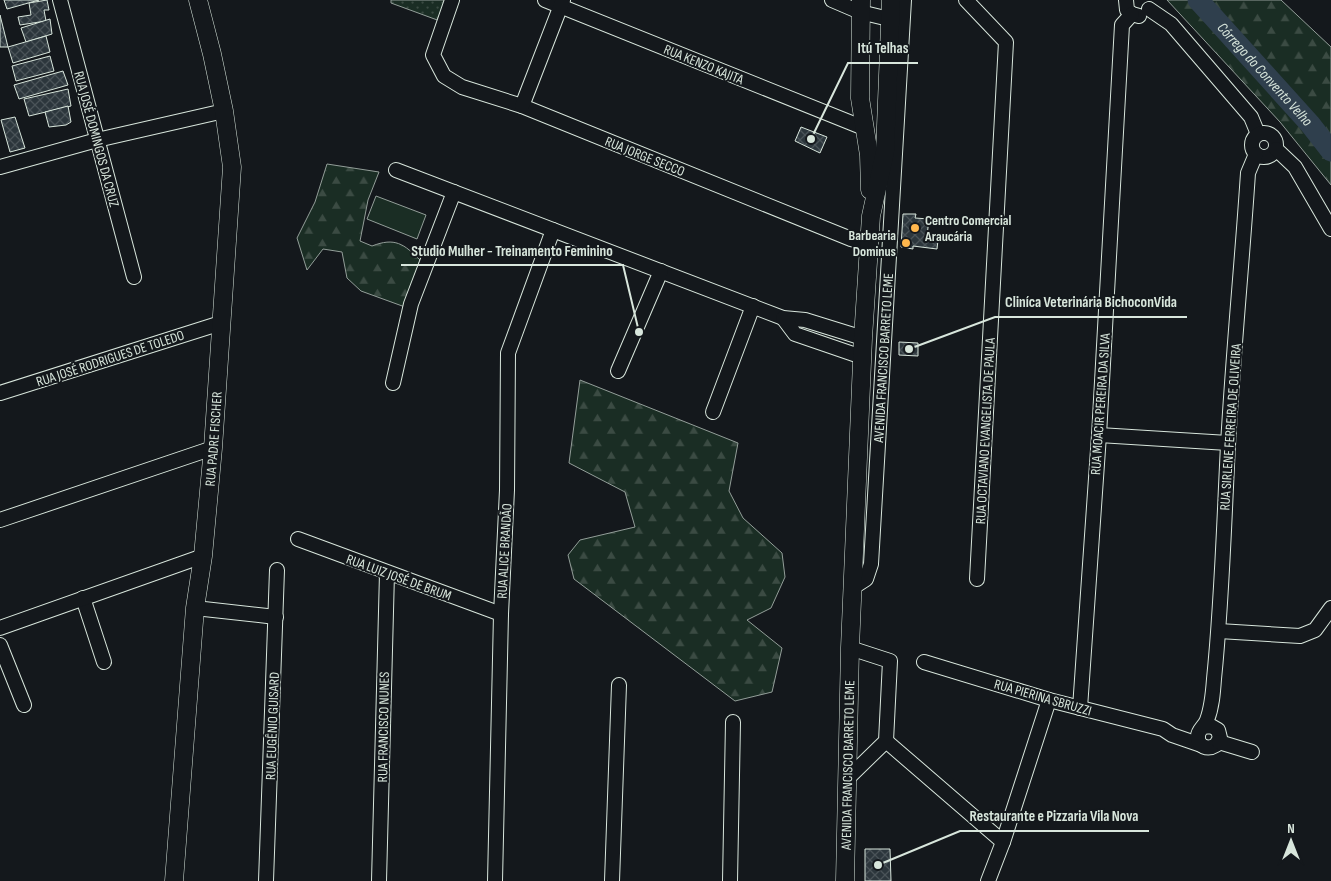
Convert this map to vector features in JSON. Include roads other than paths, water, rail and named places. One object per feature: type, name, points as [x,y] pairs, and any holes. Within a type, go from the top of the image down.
[{"type":"main road","name":"RUA PADRE FISCHER","points":[[174,881],[196,608],[213,448],[232,168],[224,111],[198,0]]},
{"type":"main road","name":"AVENIDA FRANCISCO BARRETO LEME","points":[[871,216],[885,152],[891,0]]},
{"type":"main road","name":"AVENIDA FRANCISCO BARRETO LEME","points":[[845,881],[852,588],[862,357],[871,216],[869,155],[860,98],[860,6]]},
{"type":"street","name":"RUA JOSÉ DOMINGOS DA CRUZ","points":[[60,0],[134,277]]},
{"type":"street","name":"RUA JORGE SECCO","points":[[452,0],[433,55],[444,76],[450,80],[462,87],[522,106],[851,239],[869,244]]},
{"type":"street","name":"RUA KENZO KAJITA","points":[[544,0],[562,3],[864,128]]},
{"type":"street","points":[[832,0],[860,6],[889,19]]},
{"type":"street","name":"AVENIDA FRANCISCO BARRETO LEME","points":[[852,588],[866,579],[871,564],[904,0]]},
{"type":"street","name":"RUA OCTAVIANO EVANGELISTA DE PAULA","points":[[966,0],[1006,42],[977,579]]},
{"type":"street","points":[[1126,0],[1127,10],[1132,14],[1138,16],[1144,14],[1149,5],[1171,24],[1251,117],[1258,134]]},
{"type":"street","points":[[522,106],[562,3]]},
{"type":"street","name":"RUA MOACIR PEREIRA DA SILVA","points":[[1080,708],[1099,435],[1122,25],[1132,14]]},
{"type":"street","points":[[0,167],[97,140],[224,111]]},
{"type":"street","points":[[1266,133],[1272,136],[1276,142],[1276,150],[1271,155],[1264,157],[1256,154],[1252,148],[1253,140],[1258,134],[1266,133]]},
{"type":"street","points":[[1276,150],[1296,167],[1331,229]]},
{"type":"street","name":"RUA SIRLENE FERREIRA DE OLIVEIRA","points":[[1206,728],[1214,709],[1212,701],[1219,631],[1228,443],[1248,173],[1256,154]]},
{"type":"street","points":[[396,170],[783,318],[806,320],[863,338]]},
{"type":"street","points":[[393,383],[411,304],[454,192]]},
{"type":"street","name":"RUA ALICE BRANDÃO","points":[[495,881],[507,490],[508,353],[553,230]]},
{"type":"street","points":[[618,371],[661,271]]},
{"type":"street","points":[[713,412],[753,306]]},
{"type":"street","points":[[783,318],[794,334],[862,357]]},
{"type":"street","name":"RUA JOSÉ RODRIGUES DE TOLEDO","points":[[0,393],[221,323]]},
{"type":"street","points":[[1099,435],[1228,443]]},
{"type":"street","points":[[0,520],[213,448]]},
{"type":"street","name":"RUA LUIZ JOSÉ DE BRUM","points":[[298,539],[502,614]]},
{"type":"street","points":[[0,628],[202,556]]},
{"type":"street","name":"RUA EUGÊNIO GUISARD","points":[[266,881],[277,570]]},
{"type":"street","name":"RUA FRANCISCO NUNES","points":[[379,881],[387,573]]},
{"type":"street","points":[[83,598],[104,662]]},
{"type":"street","points":[[196,608],[276,617]]},
{"type":"street","points":[[1219,631],[1300,636],[1314,630],[1331,608]]},
{"type":"street","points":[[0,644],[24,705]]},
{"type":"street","points":[[847,779],[886,741],[890,661],[850,648]]},
{"type":"street","name":"RUA PIERINA SBRUZZI","points":[[924,662],[1049,700],[1163,729],[1172,735],[1201,745]]},
{"type":"street","points":[[612,881],[619,685]]},
{"type":"street","points":[[988,881],[1003,842],[1049,700]]},
{"type":"street","points":[[730,881],[733,722]]},
{"type":"street","name":"RUA PIERINA SBRUZZI","points":[[1163,729],[1173,728],[1191,731],[1206,728]]},
{"type":"street","points":[[1206,728],[1220,734],[1219,742],[1208,748],[1201,745],[1198,738],[1206,728]]},
{"type":"street","points":[[886,741],[1003,842]]},
{"type":"street","points":[[1219,742],[1252,752]]},
{"type":"waterway","name":"Córrego do Convento Velho","points":[[1198,0],[1310,124],[1331,151]]},
{"type":"place","name":"Itú Telhas","points":[[811,139]]},
{"type":"place","name":"Centro Comercial Araucária","points":[[915,228]]},
{"type":"place","name":"Barbearia Dominus","points":[[906,243]]},
{"type":"place","name":"Studio Mulher - Treinamento Feminino","points":[[639,332]]},
{"type":"place","name":"Cliníca Veterinária BichoconVida","points":[[909,349]]},
{"type":"place","name":"Restaurante e Pizzaria Vila Nova","points":[[878,865]]}]
